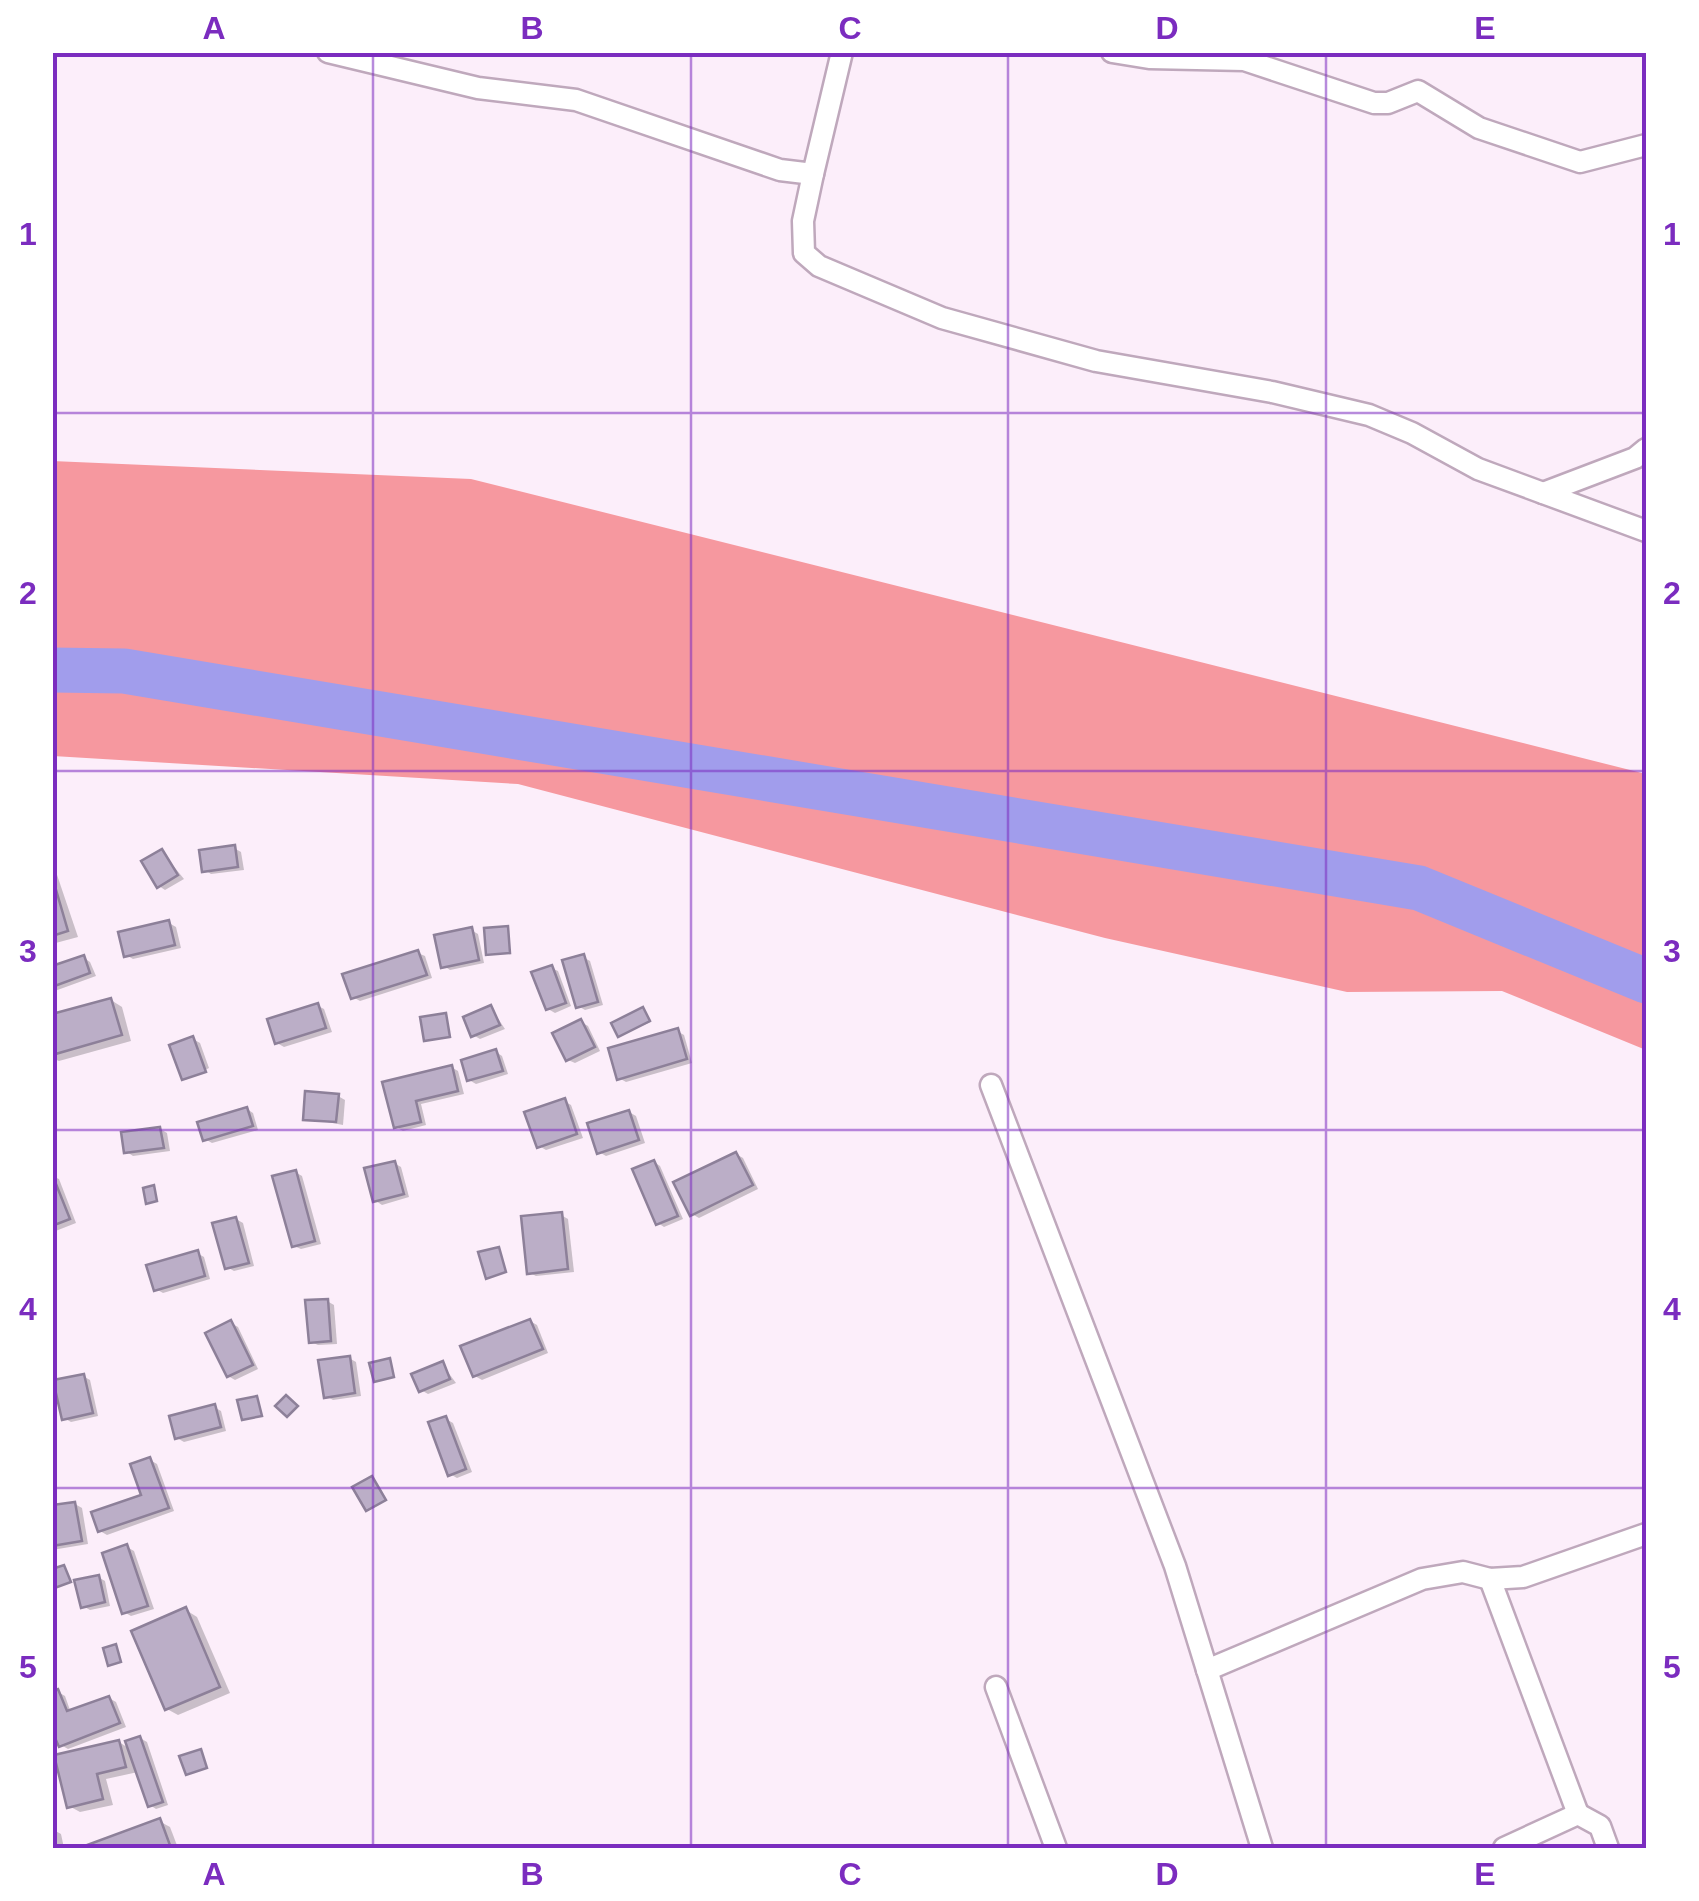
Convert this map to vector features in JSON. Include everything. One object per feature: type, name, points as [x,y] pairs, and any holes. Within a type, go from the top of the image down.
[{"type":"street","points":[[842,52],[802,240],[804,252],[819,266],[942,318],[1096,362],[1272,392],[1369,416],[1412,433],[1478,470],[1646,531]]},
{"type":"street","points":[[1112,52],[1149,58],[1244,60],[1374,103],[1388,103],[1418,91],[1479,128],[1580,162],[1646,145]]},
{"type":"street","points":[[343,55],[478,88],[576,100],[780,170],[813,174]]},
{"type":"street","points":[[1543,493],[1636,458],[1646,449]]},
{"type":"street","points":[[991,1086],[1175,1566],[1262,1848]]},
{"type":"street","points":[[1207,1670],[1422,1579],[1463,1572],[1490,1580],[1523,1577],[1646,1534]]},
{"type":"street","points":[[1490,1580],[1578,1814],[1600,1826],[1608,1848]]},
{"type":"street","points":[[996,1687],[1056,1848]]},
{"type":"street","points":[[1504,1848],[1578,1814]]},
{"type":"shaded area","points":[[52,461],[471,479],[1646,774],[1646,1050],[1502,991],[1347,992],[1105,938],[518,784],[53,756]]},
{"type":"building","points":[[235,845],[238,867],[202,872],[199,850]]},
{"type":"building","points":[[162,849],[178,875],[157,888],[141,861]]},
{"type":"building","points":[[52,876],[68,931],[52,936]]},
{"type":"building","points":[[169,920],[175,945],[124,957],[118,932]]},
{"type":"building","points":[[508,926],[510,953],[486,955],[484,928]]},
{"type":"building","points":[[472,927],[479,960],[441,968],[434,935]]},
{"type":"building","points":[[418,950],[427,975],[351,999],[342,974]]},
{"type":"building","points":[[584,954],[598,1002],[576,1008],[562,960]]},
{"type":"building","points":[[84,955],[90,973],[52,987],[52,966]]},
{"type":"building","points":[[552,965],[566,1003],[546,1010],[531,972]]},
{"type":"building","points":[[111,998],[122,1035],[52,1055],[52,1014]]},
{"type":"building","points":[[318,1003],[326,1028],[275,1044],[267,1019]]},
{"type":"building","points":[[491,1005],[500,1025],[471,1037],[463,1017]]},
{"type":"building","points":[[643,1007],[650,1021],[618,1037],[611,1023]]},
{"type":"building","points":[[446,1013],[450,1037],[424,1041],[420,1017]]},
{"type":"building","points":[[581,1019],[595,1047],[566,1061],[552,1033]]},
{"type":"building","points":[[678,1028],[687,1059],[617,1080],[608,1048]]},
{"type":"building","points":[[193,1036],[206,1072],[182,1080],[169,1045]]},
{"type":"building","points":[[496,1049],[503,1071],[467,1081],[461,1060]]},
{"type":"building","points":[[452,1065],[458,1091],[416,1101],[421,1122],[394,1128],[382,1082]]},
{"type":"building","points":[[305,1091],[339,1094],[336,1122],[303,1120]]},
{"type":"building","points":[[565,1098],[577,1134],[537,1148],[524,1112]]},
{"type":"building","points":[[247,1107],[253,1126],[203,1141],[197,1122]]},
{"type":"building","points":[[629,1110],[639,1140],[597,1154],[587,1123]]},
{"type":"building","points":[[160,1127],[164,1148],[124,1153],[121,1132]]},
{"type":"building","points":[[736,1152],[753,1185],[690,1216],[673,1182]]},
{"type":"building","points":[[654,1160],[678,1216],[656,1225],[632,1169]]},
{"type":"building","points":[[395,1161],[404,1194],[373,1202],[364,1168]]},
{"type":"building","points":[[296,1170],[315,1241],[292,1247],[272,1176]]},
{"type":"building","points":[[52,1174],[70,1219],[52,1226]]},
{"type":"building","points":[[154,1185],[157,1201],[146,1204],[143,1188]]},
{"type":"building","points":[[562,1212],[568,1269],[527,1274],[521,1216]]},
{"type":"building","points":[[236,1217],[249,1263],[225,1269],[212,1223]]},
{"type":"building","points":[[499,1247],[506,1272],[486,1279],[478,1252]]},
{"type":"building","points":[[198,1250],[205,1276],[154,1291],[146,1265]]},
{"type":"building","points":[[328,1299],[331,1341],[309,1343],[305,1300]]},
{"type":"building","points":[[530,1319],[543,1349],[473,1377],[460,1346]]},
{"type":"building","points":[[231,1320],[253,1365],[227,1377],[205,1333]]},
{"type":"building","points":[[350,1356],[355,1393],[324,1398],[318,1360]]},
{"type":"building","points":[[390,1358],[394,1377],[374,1382],[369,1363]]},
{"type":"building","points":[[443,1361],[450,1379],[419,1392],[411,1374]]},
{"type":"building","points":[[84,1374],[93,1413],[62,1420],[53,1380]]},
{"type":"building","points":[[286,1395],[298,1406],[287,1417],[275,1406]]},
{"type":"building","points":[[257,1396],[262,1416],[242,1420],[237,1400]]},
{"type":"building","points":[[215,1404],[221,1427],[175,1439],[169,1416]]},
{"type":"building","points":[[446,1416],[466,1469],[448,1476],[428,1422]]},
{"type":"building","points":[[150,1457],[169,1508],[98,1532],[91,1512],[141,1495],[130,1464]]},
{"type":"building","points":[[372,1476],[386,1500],[366,1511],[352,1487]]},
{"type":"building","points":[[75,1502],[82,1541],[52,1546],[52,1505]]},
{"type":"building","points":[[127,1544],[148,1606],[122,1614],[102,1553]]},
{"type":"building","points":[[64,1565],[71,1582],[52,1589],[52,1569]]},
{"type":"building","points":[[99,1575],[105,1602],[81,1608],[74,1580]]},
{"type":"building","points":[[186,1607],[220,1687],[165,1710],[131,1631]]},
{"type":"building","points":[[116,1644],[121,1662],[108,1666],[103,1648]]},
{"type":"building","points":[[58,1689],[67,1711],[109,1696],[120,1723],[59,1747],[52,1731],[52,1691]]},
{"type":"building","points":[[140,1736],[163,1802],[148,1807],[125,1741]]},
{"type":"building","points":[[119,1740],[126,1767],[97,1774],[103,1799],[67,1808],[54,1755]]},
{"type":"building","points":[[201,1749],[207,1768],[186,1775],[179,1756]]},
{"type":"building","points":[[160,1818],[171,1848],[88,1848],[87,1845]]},
{"type":"waterway","points":[[52,670],[124,671],[1419,888],[1646,981]]}]
